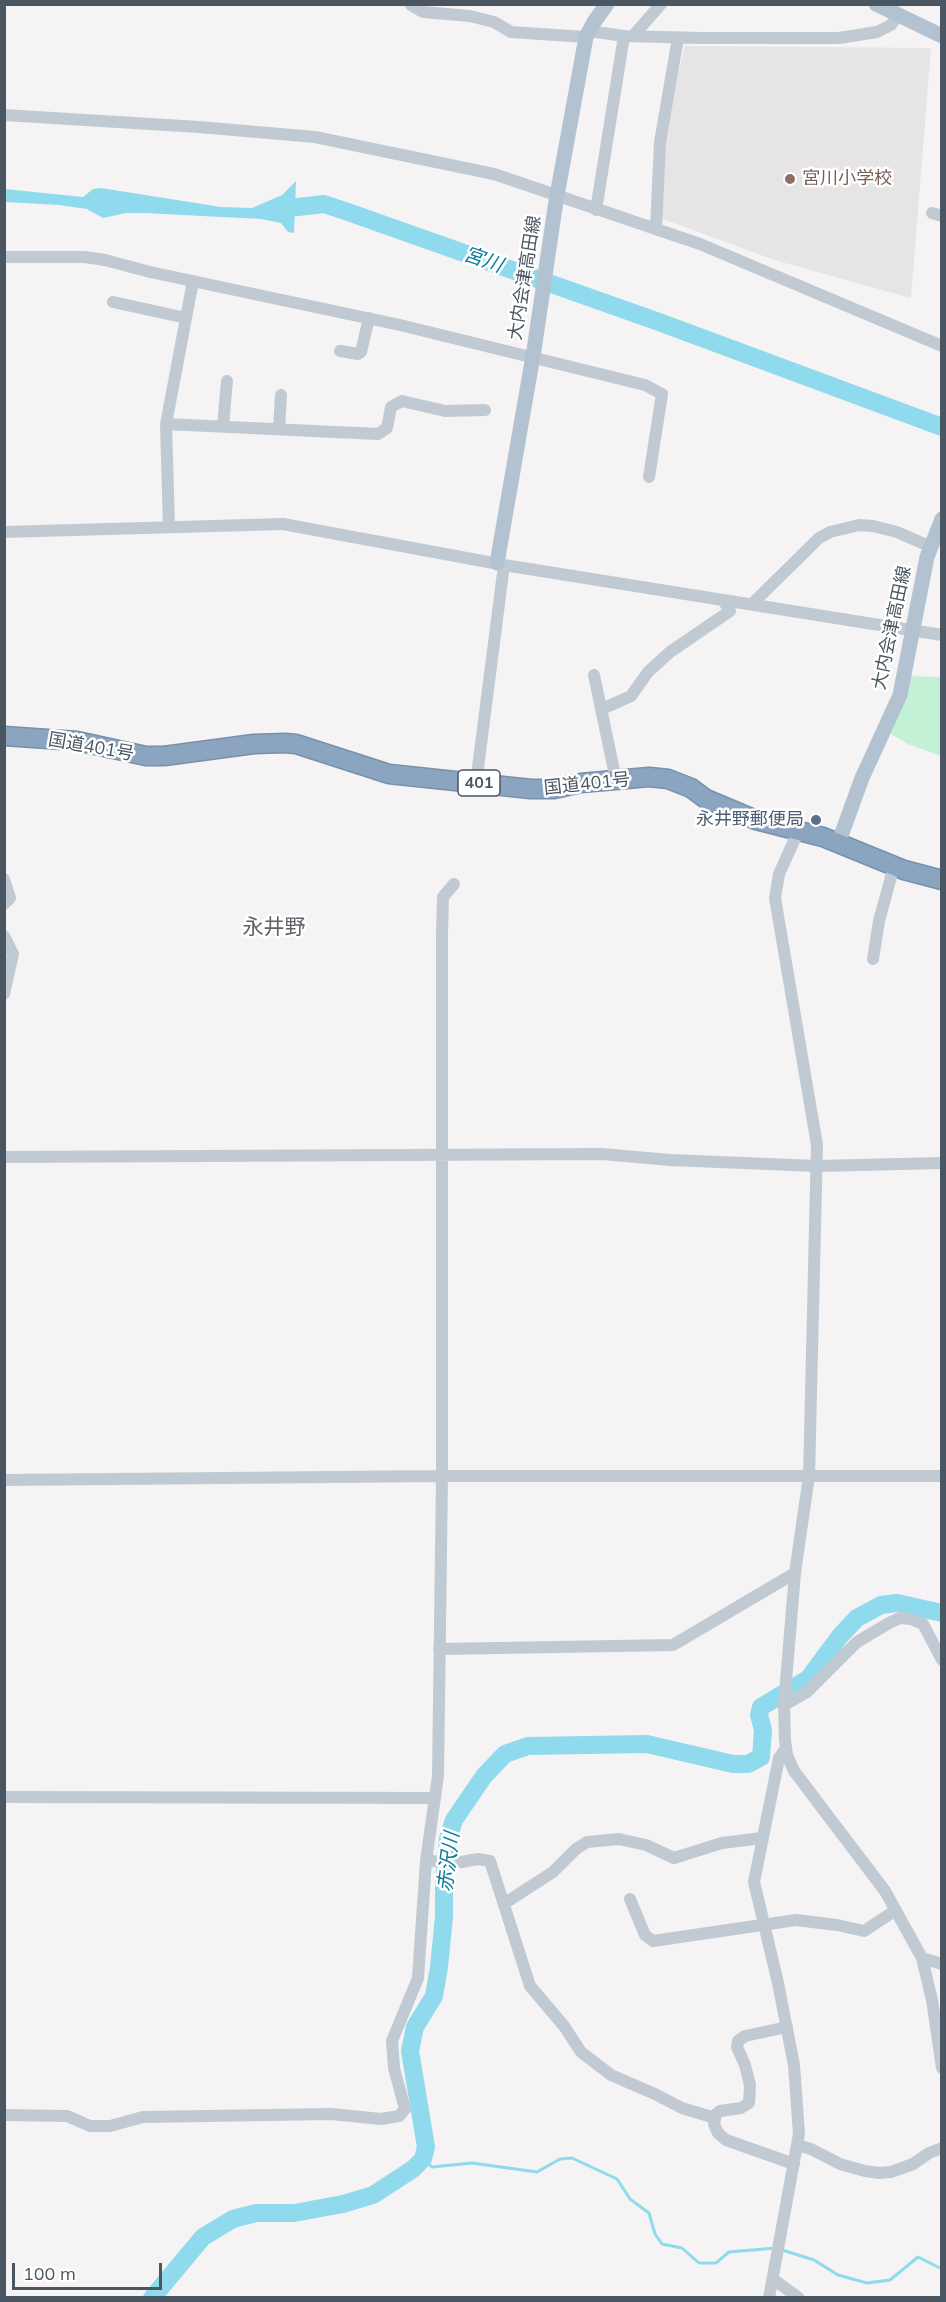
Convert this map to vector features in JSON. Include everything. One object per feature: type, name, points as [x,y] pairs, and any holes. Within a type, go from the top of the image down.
[{"type":"highway","name":"国道401号","points":[[4,736],[77,741],[146,756],[164,756],[254,744],[296,744],[389,774],[531,789],[554,789],[581,783],[649,777],[668,779],[691,788],[713,802],[756,820],[823,837],[894,866],[942,880]]},
{"type":"main road","name":"大内会津高田線","points":[[500,564],[556,199],[588,34],[607,4]]},
{"type":"main road","points":[[876,4],[942,36]]},
{"type":"main road","name":"大内会津高田線","points":[[838,844],[862,778],[900,694],[931,547],[942,519]]},
{"type":"street","points":[[596,210],[628,36],[661,4]]},
{"type":"street","points":[[411,5],[423,12],[494,22],[511,32],[678,38],[839,38],[878,32],[891,25],[897,16]]},
{"type":"street","points":[[656,230],[660,142],[678,38]]},
{"type":"street","points":[[4,116],[199,127],[315,137],[495,174],[556,199],[711,248],[942,346]]},
{"type":"street","points":[[4,257],[85,256],[533,353],[645,385],[662,394],[649,477]]},
{"type":"street","points":[[169,527],[166,424],[193,281]]},
{"type":"street","points":[[113,302],[186,318]]},
{"type":"street","points":[[340,351],[358,354],[361,352],[369,318]]},
{"type":"street","points":[[223,426],[227,381]]},
{"type":"street","points":[[279,429],[281,395]]},
{"type":"street","points":[[166,424],[378,434],[387,428],[391,407],[402,401],[445,411],[485,410]]},
{"type":"street","points":[[4,532],[284,524],[500,564],[942,635]]},
{"type":"street","points":[[752,604],[819,538],[837,530],[859,525],[873,526],[897,532],[931,547]]},
{"type":"street","points":[[476,783],[500,564]]},
{"type":"street","points":[[602,709],[631,696],[648,672],[670,652],[730,611],[723,600]]},
{"type":"street","points":[[594,675],[616,780]]},
{"type":"street","points":[[798,832],[779,874],[775,898],[814,1121],[817,1166],[809,1476],[795,1574],[784,1705],[786,1748],[794,1771],[885,1891],[921,1958],[932,2000],[942,2068]]},
{"type":"street","points":[[873,959],[879,921],[894,866]]},
{"type":"street","points":[[4,879],[10,898],[4,904]]},
{"type":"street","points":[[4,2115],[67,2116],[90,2126],[110,2126],[143,2117],[332,2114],[381,2119],[399,2116],[405,2109],[394,2068],[392,2041],[418,1978],[426,1861],[438,1776],[442,1476],[443,897],[454,884]]},
{"type":"street","points":[[4,936],[13,954],[4,994]]},
{"type":"street","points":[[4,1156],[602,1154],[670,1160],[817,1166],[942,1163]]},
{"type":"street","points":[[4,1480],[442,1476],[942,1476]]},
{"type":"street","points":[[439,1649],[674,1645],[795,1574]]},
{"type":"street","points":[[784,1705],[807,1692],[857,1642],[900,1618],[911,1619],[923,1624],[942,1660]]},
{"type":"street","points":[[769,2298],[799,2134],[794,2065],[765,1923],[754,1882],[778,1758],[786,1748]]},
{"type":"street","points":[[4,1797],[435,1798]]},
{"type":"street","points":[[505,1903],[559,1868],[570,1854],[587,1842],[619,1839],[646,1845],[674,1858],[722,1843],[762,1838]]},
{"type":"street","points":[[426,1861],[462,1862],[478,1859],[490,1861],[530,1986],[564,2026],[581,2052],[611,2075],[655,2094],[669,2103],[715,2118]]},
{"type":"street","points":[[630,1899],[645,1935],[653,1941],[796,1920],[864,1931],[896,1910]]},
{"type":"street","points":[[921,1958],[942,1964]]},
{"type":"street","points":[[787,2027],[745,2036],[738,2041],[737,2047],[750,2085],[749,2103],[741,2108],[720,2111],[714,2124],[721,2137],[794,2164]]},
{"type":"street","points":[[798,2145],[840,2164],[879,2173],[891,2172],[913,2164],[929,2152],[942,2148]]},
{"type":"street","points":[[773,2279],[799,2298]]},
{"type":"shaded area","name":"宮川小学校","points":[[685,46],[931,48],[911,298],[774,260],[658,217],[661,142]]},
{"type":"green space","points":[[906,676],[941,677],[941,756],[908,744],[891,734]]},
{"type":"water","points":[[296,181],[294,233],[288,232],[281,223],[261,219],[144,213],[126,213],[103,218],[87,209],[5,202],[5,189],[83,197],[93,189],[101,188],[221,207],[252,208],[282,195]]},
{"type":"waterway","name":"宮川","points":[[272,210],[324,204],[659,322],[942,427]]},
{"type":"waterway","name":"赤沢川","points":[[152,2298],[203,2237],[233,2219],[256,2213],[294,2213],[343,2204],[373,2195],[413,2169],[423,2159],[426,2147],[410,2051],[415,2027],[434,1996],[444,1917],[444,1881],[448,1839],[454,1820],[484,1776],[505,1754],[528,1746],[647,1744],[733,1764],[748,1764],[761,1757],[763,1730],[759,1715],[761,1707],[808,1679],[840,1636],[857,1618],[881,1605],[897,1603],[942,1613]]},
{"type":"waterway","points":[[423,2159],[432,2167],[472,2163],[537,2172],[560,2159],[572,2158],[617,2179],[630,2199],[649,2213],[655,2234],[662,2244],[682,2248],[699,2263],[716,2263],[729,2252],[776,2248]]},
{"type":"waterway","points":[[782,2250],[814,2260],[838,2275],[867,2283],[890,2280],[918,2257],[942,2269]]},
{"type":"place","name":"宮川小学校","points":[[790,179]]},
{"type":"place","name":"永井野郵便局","points":[[816,820]]},
{"type":"district","name":"永井野","points":[[274,928]]}]
